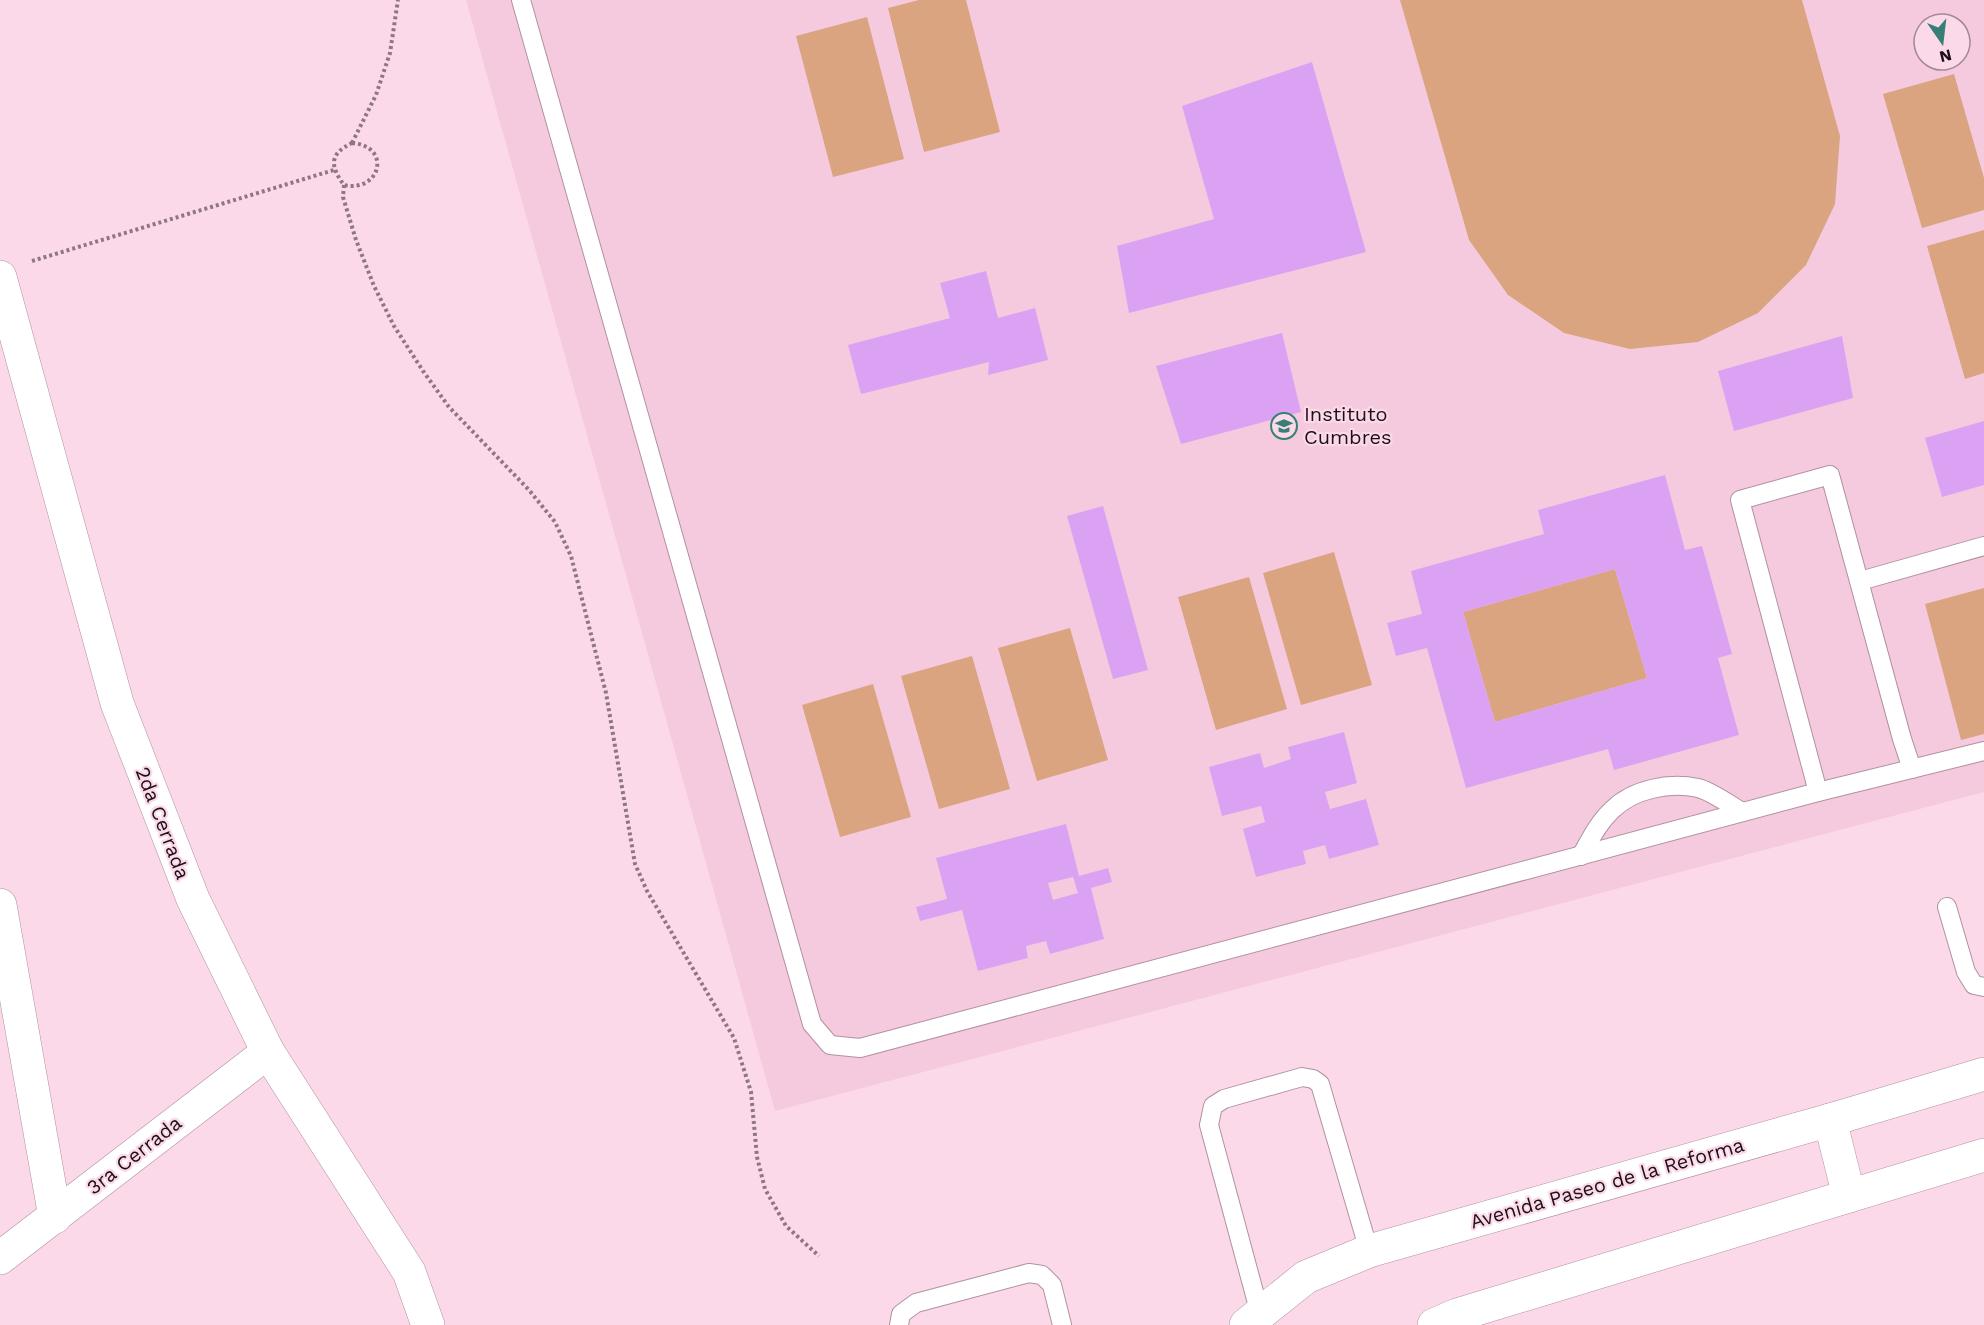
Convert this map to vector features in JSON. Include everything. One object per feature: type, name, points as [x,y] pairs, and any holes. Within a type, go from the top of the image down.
[{"type":"street","name":"2da Cerrada","points":[[11,270],[117,703],[193,899],[268,1052],[409,1272],[428,1325]]},
{"type":"street","points":[[0,905],[55,1217]]},
{"type":"street","name":"3ra Cerrada","points":[[0,1258],[268,1052]]},
{"type":"street","name":"Avenida Paseo de la Reforma","points":[[1253,1319],[1306,1276],[1369,1251],[1984,1074]]},
{"type":"street","points":[[1830,1120],[1850,1196]]},
{"type":"street","points":[[1434,1325],[1457,1315],[1984,1155]]},
{"type":"lane","points":[[521,0],[812,1024],[830,1045],[860,1048],[1742,812],[1984,751]]},
{"type":"lane","points":[[1818,792],[1740,500],[1830,475],[1912,769]]},
{"type":"lane","points":[[1860,581],[1984,546]]},
{"type":"lane","points":[[1581,856],[1599,824],[1612,809],[1635,794],[1668,785],[1700,788],[1742,812]]},
{"type":"lane","points":[[1947,907],[1966,972],[1974,985],[1984,987]]},
{"type":"lane","points":[[1253,1319],[1209,1125],[1213,1106],[1224,1099],[1302,1077],[1313,1079],[1320,1084],[1369,1251]]},
{"type":"lane","points":[[899,1325],[901,1314],[916,1303],[1029,1273],[1042,1275],[1052,1285],[1062,1325]]},
{"type":"path","points":[[352,143],[376,95],[390,53],[398,0]]},
{"type":"path","points":[[344,185],[356,188],[368,183],[377,172],[377,161],[373,151],[364,144],[352,143],[339,149],[334,158],[334,170],[344,185],[343,197],[356,240],[374,286],[394,326],[449,407],[529,490],[555,522],[571,556],[606,693],[635,864],[647,891],[734,1038],[751,1092],[757,1157],[765,1189],[786,1226],[819,1256]]},
{"type":"path","points":[[11,270],[334,170]]},
{"type":"shaded area","name":"Instituto Cumbres","points":[[466,0],[1984,0],[1984,792],[775,1111]]},
{"type":"shaded area","points":[[919,0],[966,0],[1000,132],[924,152],[888,8]]},
{"type":"shaded area","points":[[1400,0],[1802,0],[1840,136],[1835,204],[1806,265],[1758,313],[1698,342],[1630,349],[1564,333],[1508,295],[1469,240]]},
{"type":"shaded area","points":[[867,17],[904,159],[833,177],[796,36]]},
{"type":"shaded area","points":[[1954,74],[1984,178],[1984,210],[1922,228],[1883,94]]},
{"type":"shaded area","points":[[1984,230],[1984,373],[1965,379],[1927,246]]},
{"type":"shaded area","points":[[1334,552],[1372,685],[1301,705],[1263,573]]},
{"type":"shaded area","points":[[1615,569],[1647,678],[1495,722],[1463,612]]},
{"type":"shaded area","points":[[1249,577],[1287,709],[1216,730],[1178,597]]},
{"type":"shaded area","points":[[1984,588],[1984,734],[1961,740],[1925,604]]},
{"type":"shaded area","points":[[1070,628],[1108,760],[1037,781],[998,648]]},
{"type":"shaded area","points":[[972,656],[1010,789],[939,809],[901,676]]},
{"type":"shaded area","points":[[873,684],[911,817],[840,837],[802,705]]},
{"type":"building","points":[[1312,62],[1366,252],[1129,313],[1117,246],[1214,219],[1182,106]]},
{"type":"building","points":[[986,271],[998,318],[1035,308],[1048,360],[988,375],[989,362],[861,394],[848,345],[950,318],[940,283]]},
{"type":"building","points":[[1282,333],[1301,412],[1181,444],[1156,366]]},
{"type":"building","points":[[1842,336],[1853,398],[1734,431],[1718,371]]},
{"type":"building","points":[[1984,421],[1984,485],[1942,497],[1925,438]]},
{"type":"building","points":[[1665,475],[1685,550],[1702,546],[1732,654],[1718,658],[1739,735],[1614,770],[1608,749],[1466,788],[1427,648],[1396,656],[1387,623],[1422,614],[1411,571],[1544,534],[1538,510]],"holes":[[[1615,569],[1647,678],[1495,722],[1463,612]]]},
{"type":"building","points":[[1103,506],[1148,670],[1113,679],[1067,516]]},
{"type":"building","points":[[1344,732],[1357,783],[1325,792],[1330,809],[1366,799],[1379,845],[1329,859],[1325,845],[1303,851],[1306,864],[1256,877],[1243,829],[1265,822],[1261,806],[1222,816],[1209,767],[1260,753],[1264,768],[1291,759],[1288,747]]},
{"type":"building","points":[[1066,824],[1079,876],[1108,868],[1112,882],[1091,888],[1104,939],[1050,954],[1046,941],[1026,946],[1028,958],[978,971],[962,910],[920,921],[916,907],[947,899],[936,858]],"holes":[[[1073,877],[1078,893],[1053,900],[1048,883]]]},
{"type":"place","name":"Instituto Cumbres","points":[[1284,426]]}]
